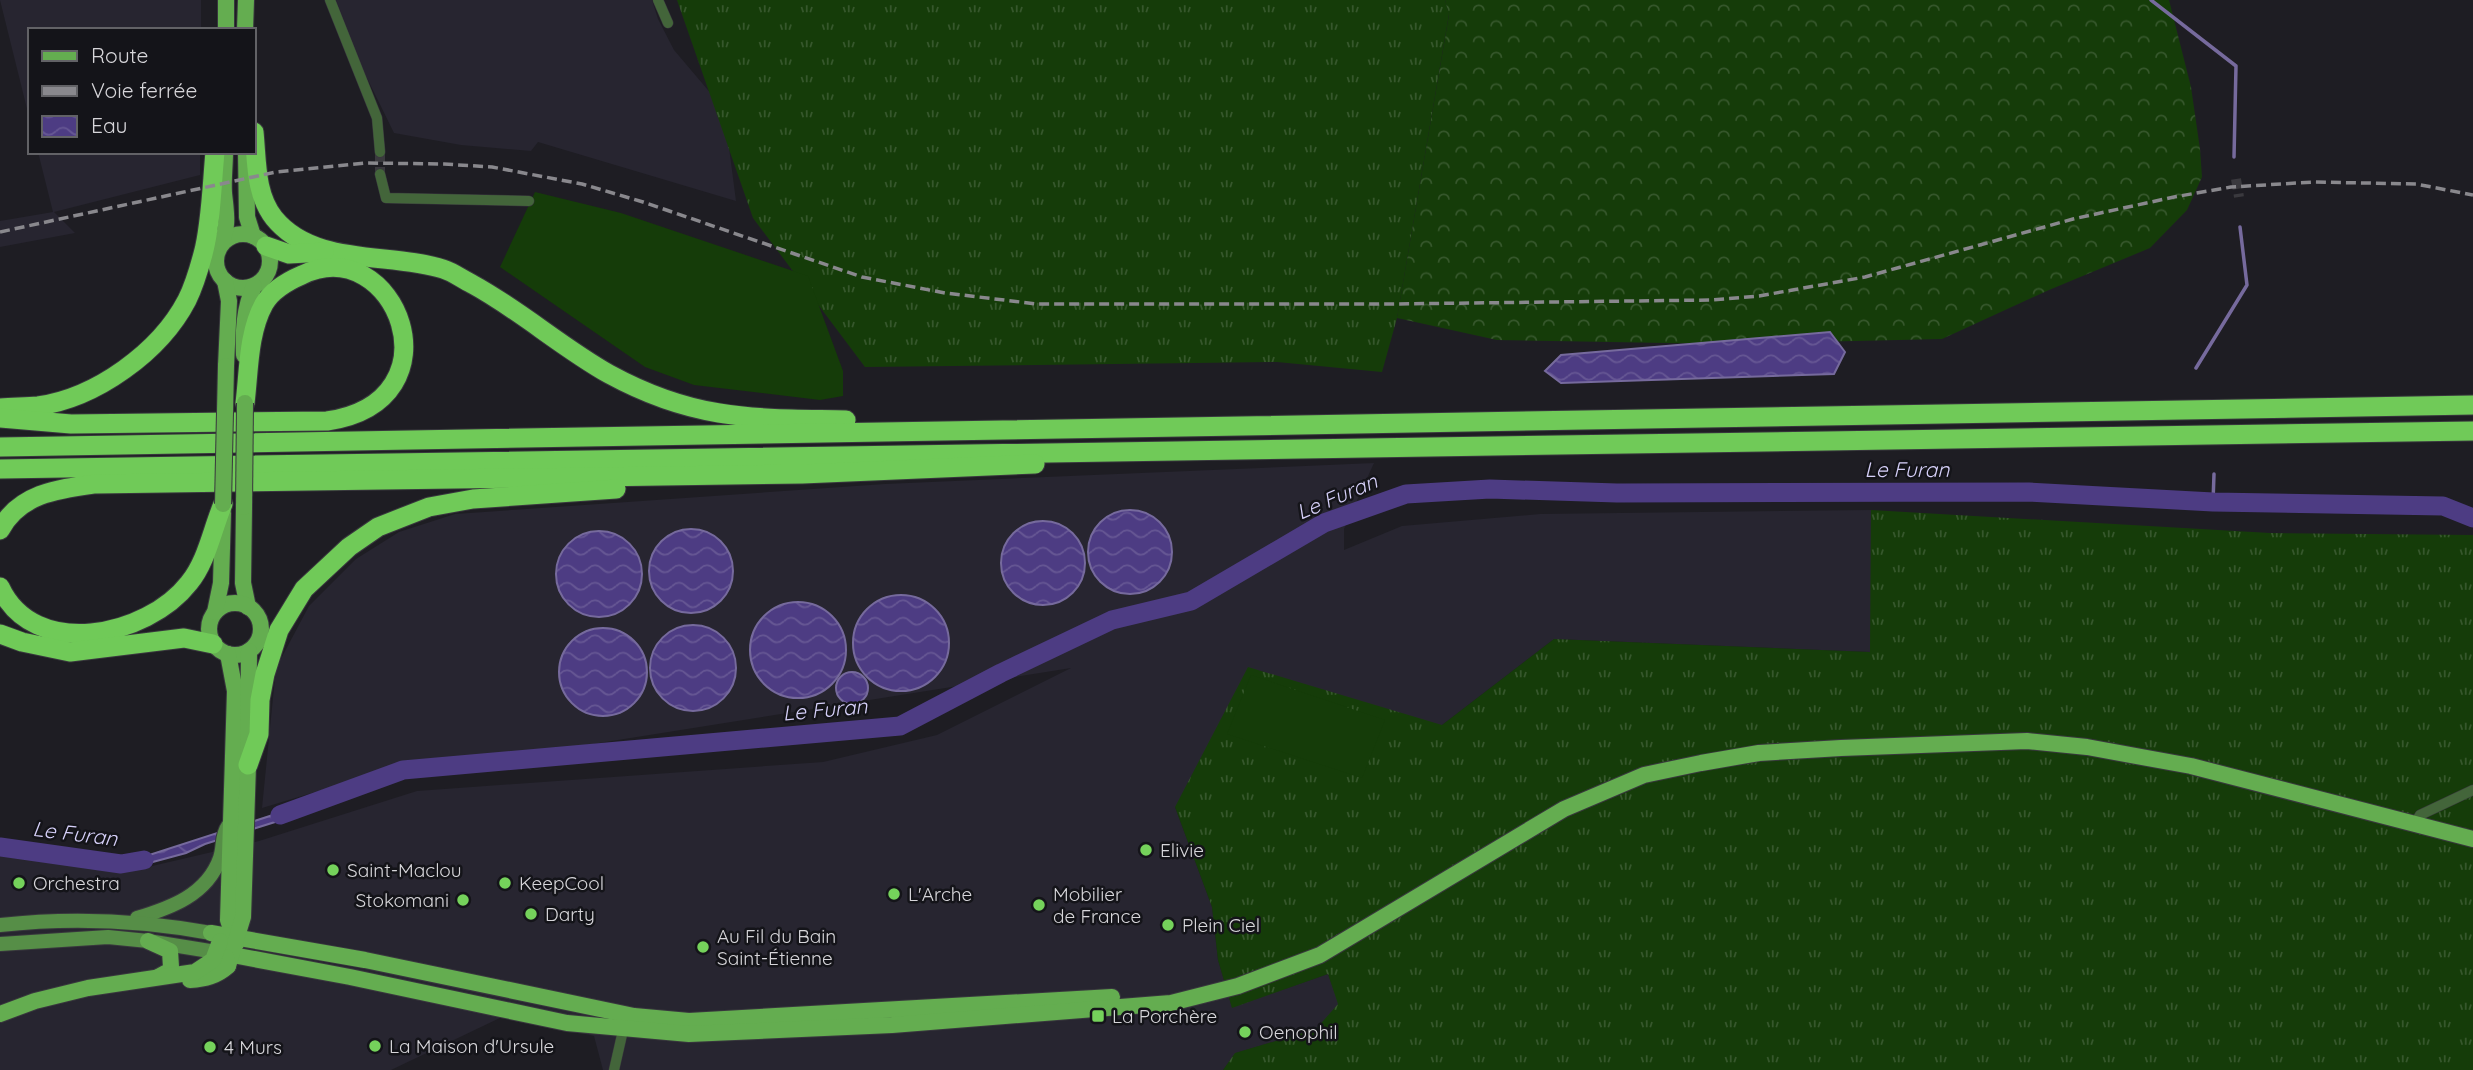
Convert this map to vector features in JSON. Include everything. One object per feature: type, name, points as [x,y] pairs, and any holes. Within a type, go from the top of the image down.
[{"type":"highway","points":[[0,408],[40,405],[87,391],[117,375],[166,331],[187,300],[204,252],[215,154]]},
{"type":"highway","points":[[256,154],[259,190],[275,219],[299,239],[328,251]]},
{"type":"highway","points":[[259,241],[289,254],[328,251],[405,260],[446,270],[488,293],[609,374],[646,392],[717,413],[761,418],[853,421],[876,432]]},
{"type":"highway","points":[[0,418],[84,424],[327,421],[348,418],[368,409],[386,394],[399,374],[405,349],[402,323],[391,301],[377,285],[358,273],[336,267],[311,270],[284,283],[265,302],[254,327],[245,403]]},
{"type":"highway","points":[[0,447],[2473,405]]},
{"type":"highway","points":[[0,469],[2473,430]]},
{"type":"highway","points":[[0,530],[6,519],[20,506],[38,495],[61,488],[94,484],[802,474],[1071,463],[1104,451]]},
{"type":"highway","points":[[248,765],[259,734],[265,674],[279,630],[291,608],[324,568],[378,527],[429,507],[473,499],[768,480],[802,474]]},
{"type":"highway","points":[[0,587],[6,600],[17,612],[33,623],[51,629],[78,633],[102,632],[146,619],[163,608],[190,582],[209,544],[223,504]]},
{"type":"highway","points":[[0,634],[22,642],[70,652],[184,638],[221,650]]},
{"type":"main road","points":[[226,0],[226,28]]},
{"type":"main road","points":[[245,28],[246,0]]},
{"type":"main road","points":[[225,154],[227,223],[216,262],[216,268],[225,281],[229,301],[221,583],[209,627],[221,650],[234,691],[229,944]]},
{"type":"main road","points":[[246,154],[247,217],[259,241],[269,253],[269,270],[254,286],[247,303],[243,328],[243,583],[248,607]]},
{"type":"main road","points":[[222,244],[229,237],[238,234],[259,241]]},
{"type":"main road","points":[[225,281],[237,288],[254,286]]},
{"type":"main road","points":[[215,612],[234,603],[248,607],[258,617],[261,630],[255,645],[248,651],[237,655],[221,650]]},
{"type":"main road","points":[[0,1014],[35,1001],[88,988],[199,979],[220,973],[229,944],[248,765],[248,651]]},
{"type":"main road","points":[[0,925],[51,920],[166,924],[229,944],[532,1016],[567,1023],[689,1034],[892,1025],[1171,1003],[1238,986],[1320,955],[1564,809],[1602,792],[1644,775],[1759,753],[2027,741],[2087,747],[2192,766],[2473,839]]},
{"type":"main road","points":[[128,921],[179,904],[198,890],[213,872],[220,857],[224,831],[231,822]]},
{"type":"main road","points":[[229,944],[259,931],[291,946]]},
{"type":"main road","points":[[0,944],[108,937],[291,946],[634,1016],[689,1021],[1169,993],[1209,993]]},
{"type":"main road","points":[[148,941],[170,951],[172,956],[169,971],[149,981]]},
{"type":"main road","points":[[532,1016],[534,995]]},
{"type":"street","points":[[330,0],[377,118],[380,152]]},
{"type":"street","points":[[658,0],[668,23]]},
{"type":"street","points":[[380,174],[386,198],[529,201]]},
{"type":"street","points":[[2414,824],[2420,815],[2473,790]]},
{"type":"street","points":[[614,1070],[622,1028],[634,1016]]},
{"type":"shaded area","points":[[0,0],[201,0],[201,28],[28,28],[28,113]]},
{"type":"shaded area","points":[[336,0],[652,0],[658,19],[674,50],[724,109],[736,201],[538,142],[531,151],[461,145],[394,133],[366,76]]},
{"type":"shaded area","points":[[38,154],[200,154],[200,175],[54,212],[75,233],[0,247],[0,221],[53,212]]},
{"type":"shaded area","points":[[1374,463],[1344,529],[1344,550],[1402,526],[1540,514],[1871,510],[1871,652],[1554,639],[1442,725],[1175,807],[1212,907],[1218,960],[1232,1007],[1328,974],[1339,1004],[1317,1029],[1236,1053],[1223,1070],[603,1070],[594,1036],[504,1016],[391,1070],[0,1070],[0,854],[135,870],[259,841],[417,791],[823,762],[937,735],[1071,668],[574,747],[405,765],[262,808],[276,668],[309,606],[356,559],[399,532],[455,514],[885,484]]},
{"type":"green space","points":[[677,0],[1445,0],[1449,14],[1397,318],[1382,372],[1277,362],[865,367],[753,218]]},
{"type":"green space","points":[[1445,0],[2169,0],[2191,87],[2202,177],[2187,210],[2150,248],[1942,339],[1724,344],[1497,340],[1397,318],[1449,15]]},
{"type":"green space","points":[[535,192],[621,213],[808,276],[843,371],[843,396],[820,400],[694,385],[645,367],[500,267]]},
{"type":"green space","points":[[1871,510],[2270,533],[2473,535],[2473,1070],[1223,1070],[1235,1053],[1316,1029],[1338,1004],[1328,974],[1232,1008],[1218,960],[1212,907],[1175,807],[1248,667],[1442,725],[1554,639],[1870,652]]},
{"type":"green space","points":[[1251,675],[1385,720],[1362,778],[1227,734]]},
{"type":"water","points":[[1830,332],[1845,352],[1834,374],[1561,383],[1545,371],[1561,355]]},
{"type":"water","points":[[1130,510],[1153,517],[1165,529],[1172,552],[1165,575],[1153,587],[1130,594],[1107,587],[1095,575],[1088,552],[1095,529],[1107,517]]},
{"type":"water","points":[[1043,521],[1066,528],[1078,540],[1085,563],[1078,586],[1066,598],[1043,605],[1020,598],[1008,586],[1001,563],[1008,540],[1020,528]]},
{"type":"water","points":[[683,529],[699,529],[715,536],[726,547],[733,563],[730,587],[721,601],[699,613],[683,613],[667,606],[656,595],[649,579],[649,563],[656,547],[667,536]]},
{"type":"water","points":[[599,531],[623,538],[635,550],[642,574],[635,598],[623,610],[599,617],[575,610],[563,598],[556,574],[563,550],[575,538]]},
{"type":"water","points":[[901,595],[919,599],[935,609],[945,625],[949,643],[945,661],[935,677],[919,687],[901,691],[883,687],[867,677],[857,661],[853,643],[857,625],[867,609],[883,599]]},
{"type":"water","points":[[798,602],[816,606],[832,616],[842,632],[846,650],[842,668],[832,684],[816,694],[798,698],[780,694],[764,684],[754,668],[750,650],[754,632],[764,616],[780,606]]},
{"type":"water","points":[[693,625],[717,632],[729,644],[736,668],[729,692],[717,704],[693,711],[669,704],[657,692],[650,668],[657,644],[669,632]]},
{"type":"water","points":[[603,628],[620,632],[634,641],[643,655],[647,672],[643,689],[634,703],[620,712],[603,716],[586,712],[572,703],[563,689],[559,672],[563,655],[572,641],[586,632]]},
{"type":"water","points":[[852,672],[863,677],[868,688],[863,699],[852,704],[841,699],[836,688],[841,677]]},
{"type":"water","points":[[304,805],[310,811],[205,844],[186,853],[138,866],[121,867],[120,861],[140,858]]},
{"type":"waterway","points":[[2151,0],[2236,66],[2234,157]]},
{"type":"waterway","points":[[2196,368],[2247,285],[2240,227]]},
{"type":"waterway","points":[[2213,502],[2214,474]]},
{"type":"waterway","name":"Le Furan","points":[[280,815],[403,770],[900,726],[1001,673],[1112,620],[1191,601],[1324,523],[1406,494],[1490,489],[1617,493],[2029,492],[2213,502],[2443,506],[2473,518]]},
{"type":"waterway","name":"Le Furan","points":[[0,847],[121,864],[144,860]]},
{"type":"tunnel","points":[[380,152],[380,174]]},
{"type":"tunnel","points":[[2236,179],[2239,197]]},
{"type":"railway","points":[[0,232],[276,172],[366,163],[444,164],[492,167],[582,184],[643,202],[862,277],[945,293],[1037,304],[1391,304],[1711,300],[1759,296],[1865,277],[2073,219],[2231,187],[2314,182],[2416,184],[2473,195]]},
{"type":"place","name":"Elivie","points":[[1146,850]]},
{"type":"place","name":"Saint-Maclou","points":[[333,870]]},
{"type":"place","name":"Orchestra","points":[[19,883]]},
{"type":"place","name":"KeepCool","points":[[505,883]]},
{"type":"place","name":"L'Arche","points":[[894,894]]},
{"type":"place","name":"Stokomani","points":[[463,900]]},
{"type":"place","name":"Mobilier de France","points":[[1039,905]]},
{"type":"place","name":"Darty","points":[[531,914]]},
{"type":"place","name":"Plein Ciel","points":[[1168,925]]},
{"type":"place","name":"Au Fil du Bain Saint-Étienne","points":[[703,947]]},
{"type":"place","name":"La Porchère","points":[[1098,1016]]},
{"type":"place","name":"Oenophil","points":[[1245,1032]]},
{"type":"place","name":"La Maison d'Ursule","points":[[375,1046]]},
{"type":"place","name":"4 Murs","points":[[210,1047]]}]
